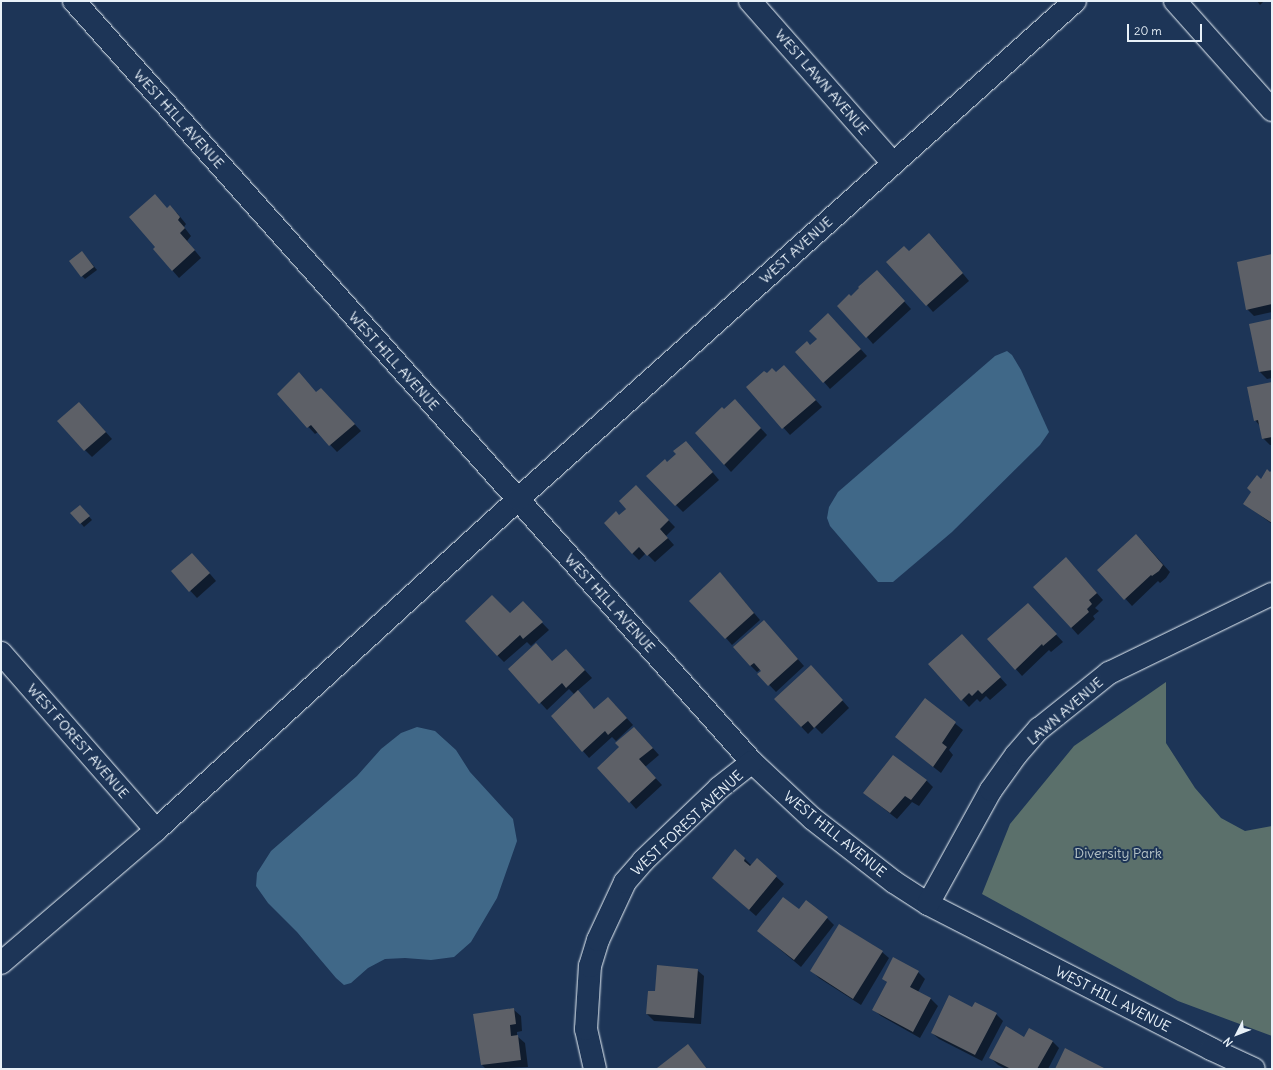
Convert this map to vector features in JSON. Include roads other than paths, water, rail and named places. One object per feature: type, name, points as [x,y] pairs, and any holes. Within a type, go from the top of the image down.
[{"type":"street","name":"WEST HILL AVENUE","points":[[74,1],[752,762],[813,819],[894,882],[928,904],[1211,1049],[1254,1069]]},
{"type":"street","name":"WEST LAWN AVENUE","points":[[750,1],[893,163]]},
{"type":"street","name":"WEST AVENUE","points":[[1,962],[156,830],[518,499],[1075,1]]},
{"type":"street","points":[[1175,1],[1272,110]]},
{"type":"street","name":"LAWN AVENUE","points":[[928,904],[991,790],[1016,755],[1039,730],[1109,673],[1272,594]]},
{"type":"street","name":"WEST FOREST AVENUE","points":[[1,653],[156,830]]},
{"type":"street","name":"WEST FOREST AVENUE","points":[[596,1069],[586,1029],[590,966],[598,940],[625,882],[643,861],[719,788],[752,762]]},
{"type":"water","points":[[1007,351],[1012,355],[1021,370],[1049,432],[1040,445],[952,532],[893,582],[878,582],[830,526],[827,518],[829,507],[838,492],[995,356]]},
{"type":"water","points":[[417,727],[435,731],[456,750],[470,772],[513,819],[517,841],[497,898],[471,942],[454,957],[431,960],[405,958],[385,959],[368,968],[351,983],[344,985],[336,978],[297,932],[268,903],[256,886],[257,873],[271,851],[357,776],[381,749],[401,733]]},
{"type":"park label","name":"Diversity Park","points":[[1118,853]]}]
